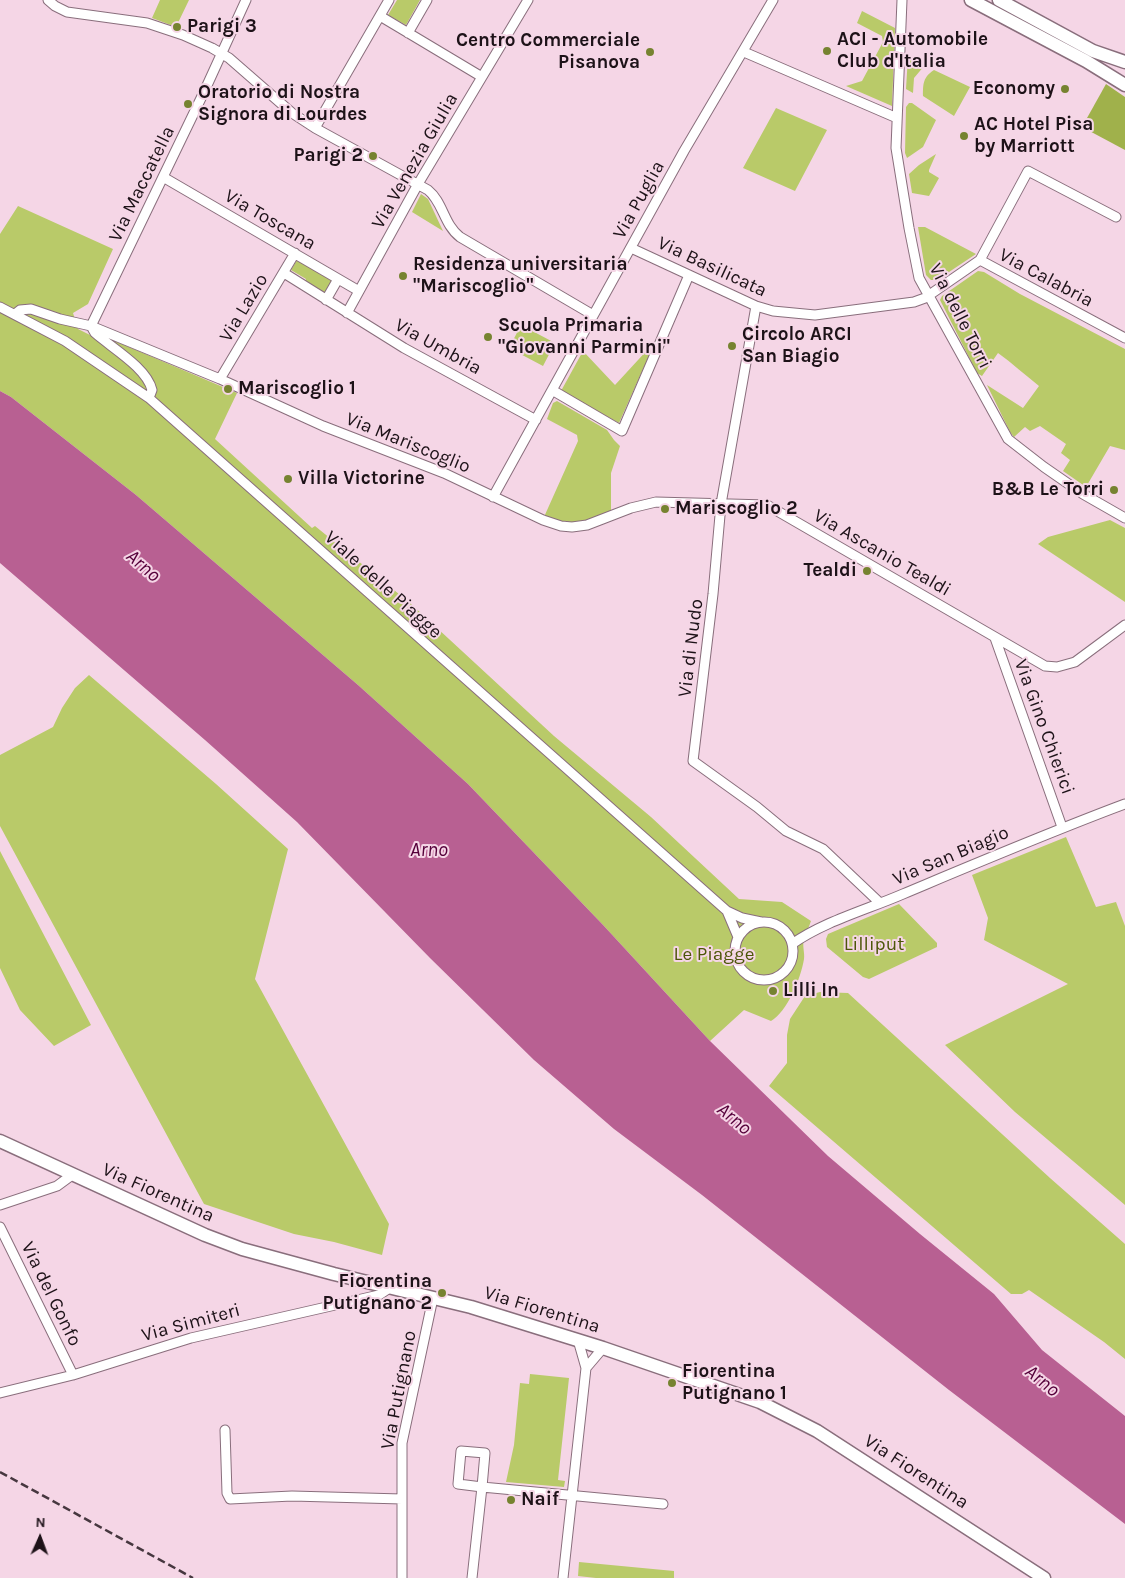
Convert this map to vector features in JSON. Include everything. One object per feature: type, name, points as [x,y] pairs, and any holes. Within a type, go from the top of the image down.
[{"type":"main road","points":[[971,0],[1086,61],[1125,85]]},
{"type":"main road","points":[[999,0],[1093,51],[1125,62]]},
{"type":"main road","name":"Via Fiorentina","points":[[0,1141],[72,1175],[242,1249],[289,1263],[471,1307],[603,1348],[760,1402],[817,1431],[869,1463],[1044,1578]]},
{"type":"street","points":[[48,0],[59,8],[71,13],[147,23],[161,27],[221,53],[283,106],[315,128],[418,184],[434,196],[449,225],[457,235],[593,315]]},
{"type":"street","name":"Via Maccatella","points":[[91,326],[246,0]]},
{"type":"street","points":[[315,128],[389,0]]},
{"type":"street","points":[[408,33],[427,0]]},
{"type":"street","name":"Via Venezia Giulia","points":[[347,313],[418,184],[528,0]]},
{"type":"street","name":"Via Puglia","points":[[493,497],[684,151],[773,0]]},
{"type":"street","name":"Via delle Torri","points":[[902,0],[897,154],[919,278],[1008,439],[1083,494],[1125,518]]},
{"type":"street","points":[[380,16],[482,77]]},
{"type":"street","points":[[744,52],[897,118]]},
{"type":"street","points":[[980,260],[1028,171],[1116,216]]},
{"type":"street","name":"Via Toscana","points":[[163,177],[359,291]]},
{"type":"street","name":"Via Basilicata","points":[[631,248],[756,306],[780,312],[821,315],[905,304],[928,296]]},
{"type":"street","name":"Via Lazio","points":[[220,379],[295,253]]},
{"type":"street","name":"Via Calabria","points":[[928,296],[980,260],[1125,338]]},
{"type":"street","name":"Via Umbria","points":[[284,273],[426,361],[536,420]]},
{"type":"street","points":[[552,390],[622,431],[690,275]]},
{"type":"street","points":[[326,300],[338,279]]},
{"type":"street","name":"Via di Nudo","points":[[756,306],[721,504],[714,594],[693,761],[757,807],[786,831],[823,849],[880,903]]},
{"type":"street","name":"Viale delle Piagge","points":[[0,307],[65,341],[148,398],[726,911],[742,918],[761,922]]},
{"type":"street","points":[[15,314],[20,310],[30,309],[60,320],[91,326],[95,333],[137,367],[144,375],[152,390],[148,398]]},
{"type":"street","name":"Via Mariscoglio","points":[[91,326],[220,379],[323,426],[431,468],[543,520],[565,526],[587,525],[631,508],[656,502],[721,504]]},
{"type":"street","name":"Via Ascanio Tealdi","points":[[721,504],[760,504],[771,506],[1045,666],[1057,668],[1079,660],[1125,625]]},
{"type":"street","name":"Via Gino Chierici","points":[[995,638],[1062,827]]},
{"type":"street","name":"Via San Biagio","points":[[792,944],[807,934],[880,903],[1062,827],[1125,804]]},
{"type":"street","name":"Viale delle Piagge","points":[[726,911],[738,938]]},
{"type":"street","points":[[761,922],[773,923],[780,927],[787,933],[792,944],[792,958],[784,972],[776,978],[762,980],[747,975],[739,966],[735,957],[734,949],[738,938],[747,927],[761,922]]},
{"type":"street","points":[[0,1205],[57,1186],[72,1175]]},
{"type":"street","name":"Via del Gonfo","points":[[0,1227],[73,1375]]},
{"type":"street","name":"Via Simiteri","points":[[0,1393],[73,1375],[191,1338],[379,1295],[391,1288]]},
{"type":"street","name":"Via Putignano","points":[[402,1578],[404,1433],[433,1298]]},
{"type":"street","points":[[563,1578],[586,1368],[578,1340]]},
{"type":"street","points":[[586,1368],[603,1348]]},
{"type":"street","points":[[225,1430],[227,1493],[230,1499],[292,1496],[402,1499]]},
{"type":"street","points":[[472,1578],[482,1486],[485,1453],[461,1450],[458,1484],[482,1486],[572,1496],[663,1504]]},
{"type":"green space","points":[[160,0],[189,0],[176,27],[152,18]]},
{"type":"green space","points":[[397,0],[420,0],[406,25],[388,15]]},
{"type":"green space","points":[[862,11],[895,28],[892,106],[846,86],[862,81],[883,42],[882,36],[857,23]]},
{"type":"green space","points":[[908,56],[925,65],[914,78],[913,93],[906,89]]},
{"type":"green space","points":[[934,70],[970,87],[954,116],[923,96],[924,81]]},
{"type":"green space","points":[[1106,84],[1125,97],[1125,150],[1082,127]]},
{"type":"green space","points":[[909,103],[912,103],[936,120],[923,147],[907,158],[905,153],[906,107]]},
{"type":"green space","points":[[776,108],[827,130],[795,191],[743,168]]},
{"type":"green space","points":[[936,154],[929,172],[939,178],[929,196],[912,193],[909,174]]},
{"type":"green space","points":[[421,194],[428,199],[443,231],[412,212]]},
{"type":"green space","name":"Le Piagge","points":[[18,206],[113,249],[88,304],[73,313],[78,329],[94,337],[103,336],[237,393],[215,439],[312,528],[315,526],[410,603],[554,736],[651,817],[739,899],[782,902],[811,921],[804,939],[804,959],[800,975],[788,1002],[777,1017],[771,1021],[744,1010],[710,1041],[604,926],[468,784],[358,685],[136,495],[11,397],[0,391],[0,234]]},
{"type":"green space","points":[[918,227],[925,227],[976,254],[937,280],[931,280],[926,275]]},
{"type":"green space","points":[[297,260],[333,281],[325,294],[305,282],[306,279],[291,270]]},
{"type":"green space","points":[[978,271],[984,272],[1020,294],[1125,349],[1125,450],[1110,446],[1086,487],[1063,471],[1070,460],[1061,453],[1066,444],[1040,426],[1030,431],[1025,427],[1014,437],[1010,432],[987,385],[1023,408],[1039,386],[998,353],[982,376],[977,373],[940,300],[942,296]]},
{"type":"green space","points":[[521,325],[555,343],[543,366],[509,348]]},
{"type":"green space","points":[[650,347],[652,349],[619,423],[561,391],[583,351],[615,385]]},
{"type":"green space","points":[[557,401],[607,430],[620,446],[611,473],[611,511],[586,521],[562,522],[544,517],[578,441],[577,435],[547,419],[553,403]]},
{"type":"green space","points":[[1110,520],[1125,528],[1125,602],[1038,544],[1048,537]]},
{"type":"green space","points":[[89,675],[216,784],[288,849],[255,979],[389,1224],[382,1255],[334,1242],[294,1234],[204,1204],[0,826],[0,755],[53,727],[75,688]]},
{"type":"green space","points":[[1066,837],[1096,907],[1116,902],[1125,926],[1125,1205],[1015,1112],[945,1045],[1068,984],[984,940],[988,918],[972,875]]},
{"type":"green space","points":[[0,851],[91,1025],[54,1046],[20,1010],[0,968]]},
{"type":"green space","name":"Lilliput","points":[[899,904],[937,943],[937,947],[869,979],[863,977],[827,947],[826,939],[828,934]]},
{"type":"green space","points":[[820,992],[848,993],[1125,1244],[1125,1359],[1104,1342],[1029,1290],[1022,1294],[1011,1294],[769,1086],[787,1063],[787,1035],[790,1019],[805,996]]},
{"type":"green space","points":[[530,1374],[569,1378],[558,1480],[565,1481],[564,1487],[506,1482],[514,1445],[520,1383],[529,1384]]},
{"type":"green space","points":[[579,1562],[674,1571],[674,1578],[596,1578],[578,1576]]},
{"type":"water","name":"Arno","points":[[0,391],[11,397],[136,495],[358,685],[468,784],[604,926],[710,1041],[828,1156],[994,1294],[1042,1350],[1125,1416],[1125,1524],[949,1390],[702,1195],[614,1129],[534,1060],[430,958],[297,822],[0,563]]},
{"type":"railway","points":[[0,1472],[193,1578]]},
{"type":"place","name":"Parigi 3","points":[[177,27]]},
{"type":"place","name":"ACI - Automobile Club d'Italia","points":[[827,51]]},
{"type":"place","name":"Centro Commerciale Pisanova","points":[[650,52]]},
{"type":"place","name":"Economy","points":[[1065,89]]},
{"type":"place","name":"Oratorio di Nostra Signora di Lourdes","points":[[188,104]]},
{"type":"place","name":"AC Hotel Pisa by Marriott","points":[[964,136]]},
{"type":"place","name":"Parigi 2","points":[[373,156]]},
{"type":"place","name":"Residenza universitaria \"Mariscoglio\"","points":[[403,276]]},
{"type":"place","name":"Scuola Primaria \"Giovanni Parmini\"","points":[[488,337]]},
{"type":"place","name":"Circolo ARCI San Biagio","points":[[732,346]]},
{"type":"place","name":"Mariscoglio 1","points":[[228,389]]},
{"type":"place","name":"Villa Victorine","points":[[288,479]]},
{"type":"place","name":"B&B Le Torri","points":[[1114,490]]},
{"type":"place","name":"Mariscoglio 2","points":[[665,509]]},
{"type":"place","name":"Tealdi","points":[[867,571]]},
{"type":"place","name":"Lilli In","points":[[773,991]]},
{"type":"place","name":"Fiorentina Putignano 2","points":[[442,1293]]},
{"type":"place","name":"Fiorentina Putignano 1","points":[[672,1383]]},
{"type":"place","name":"Naif","points":[[511,1500]]}]
